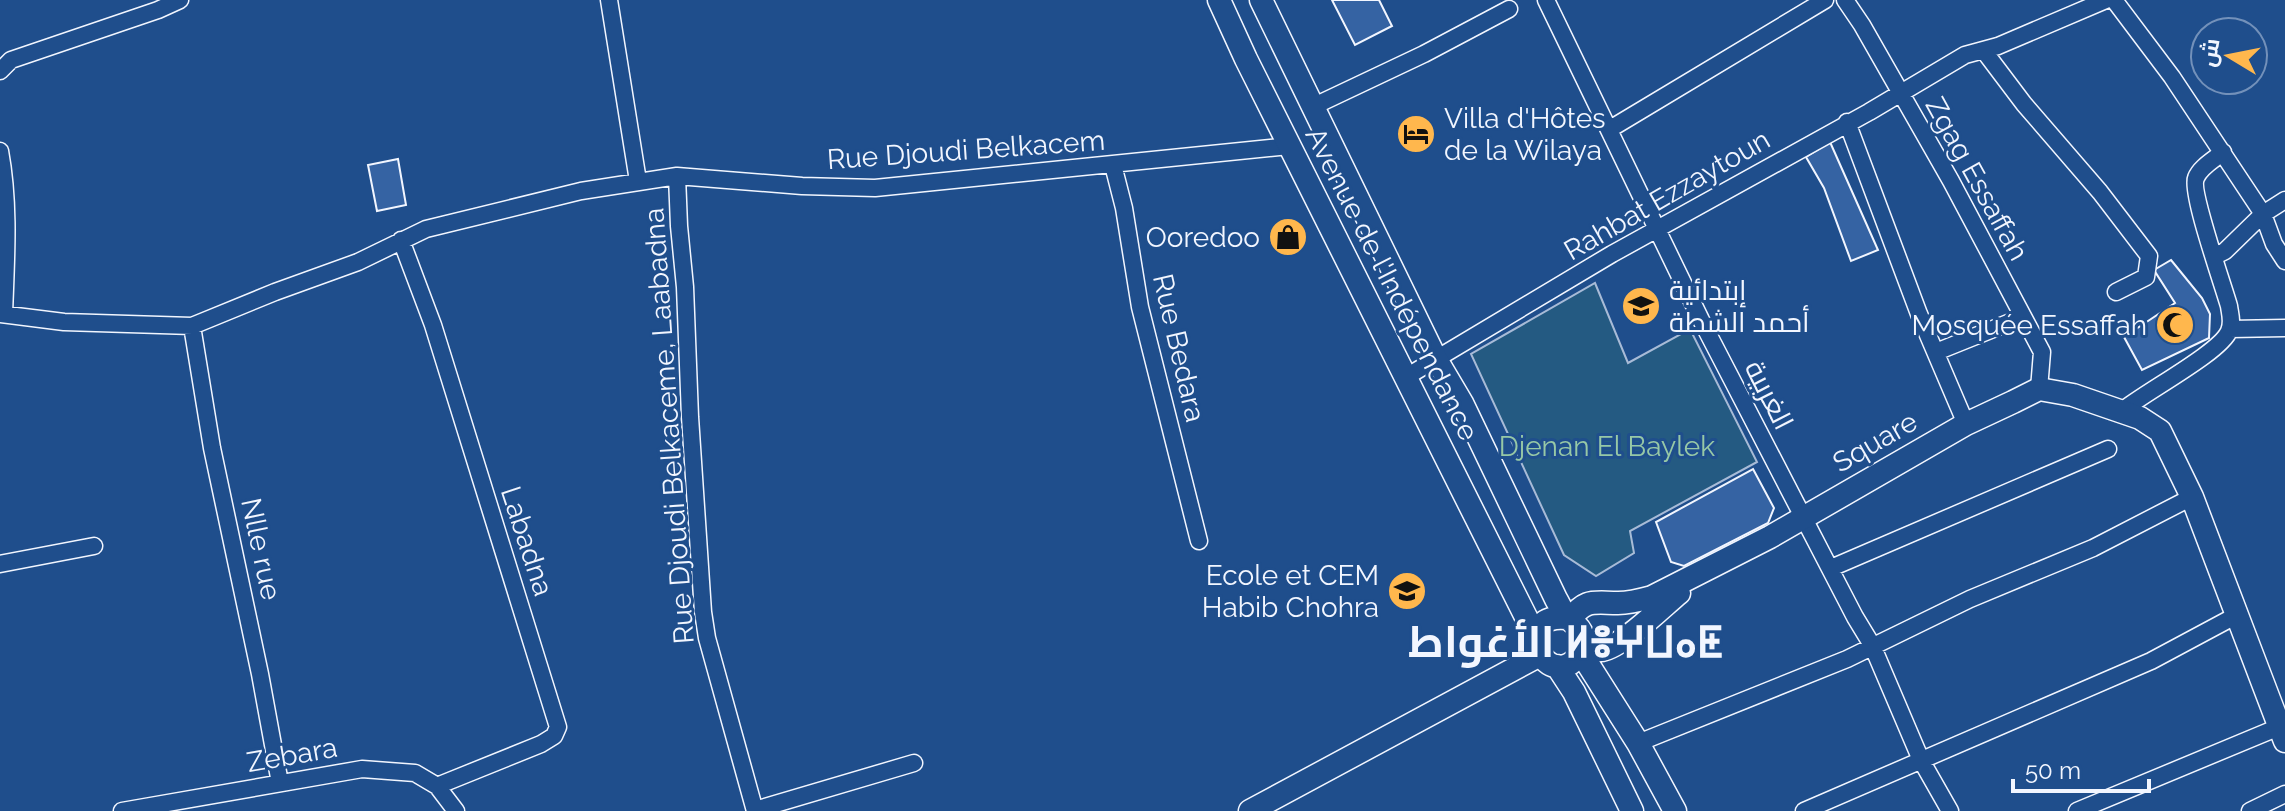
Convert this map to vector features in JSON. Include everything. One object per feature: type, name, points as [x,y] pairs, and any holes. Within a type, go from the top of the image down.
[{"type":"main road","name":"Avenue de l'Indépendance","points":[[1219,0],[1289,146],[1544,652],[1574,692],[1632,811]]},
{"type":"main road","name":"Avenue de l'Indépendance","points":[[1261,0],[1436,359],[1462,403],[1537,561],[1569,619]]},
{"type":"main road","name":"Square","points":[[1711,566],[1770,537],[1966,424],[2039,389]]},
{"type":"main road","points":[[2039,389],[2073,395],[2122,411],[2160,431],[2192,497],[2282,734]]},
{"type":"main road","points":[[1569,619],[1586,604],[1641,600],[1711,566]]},
{"type":"main road","points":[[1582,651],[1604,650],[1624,639],[1711,566]]},
{"type":"main road","points":[[1551,619],[1569,619],[1580,629],[1584,642],[1582,651],[1570,663],[1544,652],[1539,629],[1551,619]]},
{"type":"main road","points":[[1582,651],[1675,811]]},
{"type":"main road","points":[[1250,811],[1544,652]]},
{"type":"street","points":[[0,71],[11,60],[180,0]]},
{"type":"street","points":[[609,0],[638,181]]},
{"type":"street","points":[[1312,107],[1424,54],[1507,5],[1525,0]]},
{"type":"street","name":"الغربية","points":[[1546,0],[1701,320],[1872,645],[1921,760],[1950,811]]},
{"type":"street","points":[[1610,129],[1825,0]]},
{"type":"street","name":"Zgag Essaffah","points":[[1845,0],[1951,181],[2042,352],[2039,389]]},
{"type":"street","name":"Rahbat Ezzaytoun","points":[[1406,377],[1612,254],[1965,55],[1984,51],[2106,0]]},
{"type":"street","points":[[2114,0],[2223,152],[2263,214],[2274,244],[2285,261]]},
{"type":"street","points":[[1984,51],[2149,256],[2146,277],[2116,292]]},
{"type":"street","points":[[1847,122],[1966,424]]},
{"type":"street","name":"Rue Djoudi Belkacem","points":[[2,314],[64,322],[192,326],[358,262],[426,229],[581,191],[638,181],[677,176],[802,186],[875,188],[1289,146]]},
{"type":"street","points":[[0,151],[7,226],[2,314]]},
{"type":"street","points":[[2122,411],[2212,351],[2230,329],[2229,306],[2194,185],[2200,171],[2223,152]]},
{"type":"street","name":"Rue Bedara","points":[[1113,165],[1124,208],[1140,307],[1199,541]]},
{"type":"street","name":"Rue Djoudi Belkaceme, Laabadna","points":[[677,176],[703,612],[707,638],[755,810]]},
{"type":"street","points":[[2215,256],[2225,251],[2263,214],[2285,200]]},
{"type":"street","name":"Labadna","points":[[401,240],[433,325],[558,727],[554,736],[541,744],[437,786]]},
{"type":"street","points":[[1936,352],[2023,317]]},
{"type":"street","name":"Nlle rue","points":[[192,326],[212,448],[280,783]]},
{"type":"street","points":[[2230,329],[2285,328]]},
{"type":"street","points":[[1831,568],[2108,449]]},
{"type":"street","points":[[1638,743],[1803,678],[1970,599],[2093,548],[2192,497]]},
{"type":"street","points":[[0,564],[94,546]]},
{"type":"street","points":[[1804,811],[2151,661],[2237,615]]},
{"type":"street","points":[[2084,810],[2282,734]]},
{"type":"street","points":[[755,810],[914,763]]},
{"type":"street","name":"Zebara","points":[[122,811],[362,769],[415,773],[437,786]]},
{"type":"street","points":[[437,786],[456,811]]},
{"type":"street","points":[[2250,811],[2285,794]]},
{"type":"green space","name":"Djenan El Baylek","points":[[1595,283],[1628,363],[1690,329],[1757,462],[1630,531],[1634,553],[1596,576],[1564,555],[1471,354]]},
{"type":"building","points":[[1332,0],[1379,0],[1392,26],[1355,45]]},
{"type":"building","points":[[1830,142],[1878,250],[1851,261],[1824,188],[1806,157]]},
{"type":"building","points":[[398,159],[406,205],[377,211],[368,165]]},
{"type":"building","name":"Mosquée Essaffah","points":[[2171,260],[2202,298],[2210,314],[2209,338],[2142,370],[2124,337],[2175,303],[2154,270]]},
{"type":"building","points":[[1753,469],[1774,508],[1768,523],[1684,566],[1671,562],[1656,522]]},
{"type":"place","name":"Villa d'Hôtes de la Wilaya","points":[[1416,134]]},
{"type":"place","name":"Ooredoo","points":[[1288,237]]},
{"type":"place","name":"إبتدائية أحمد الشطة","points":[[1641,306]]},
{"type":"place","name":"Mosquée Essaffah","points":[[2175,325]]},
{"type":"place","name":"Ecole et CEM Habib Chohra","points":[[1407,591]]},
{"type":"district","name":"الأغواط ⵍⴻⵖⵡⴰⵟ","points":[[1566,641]]}]
